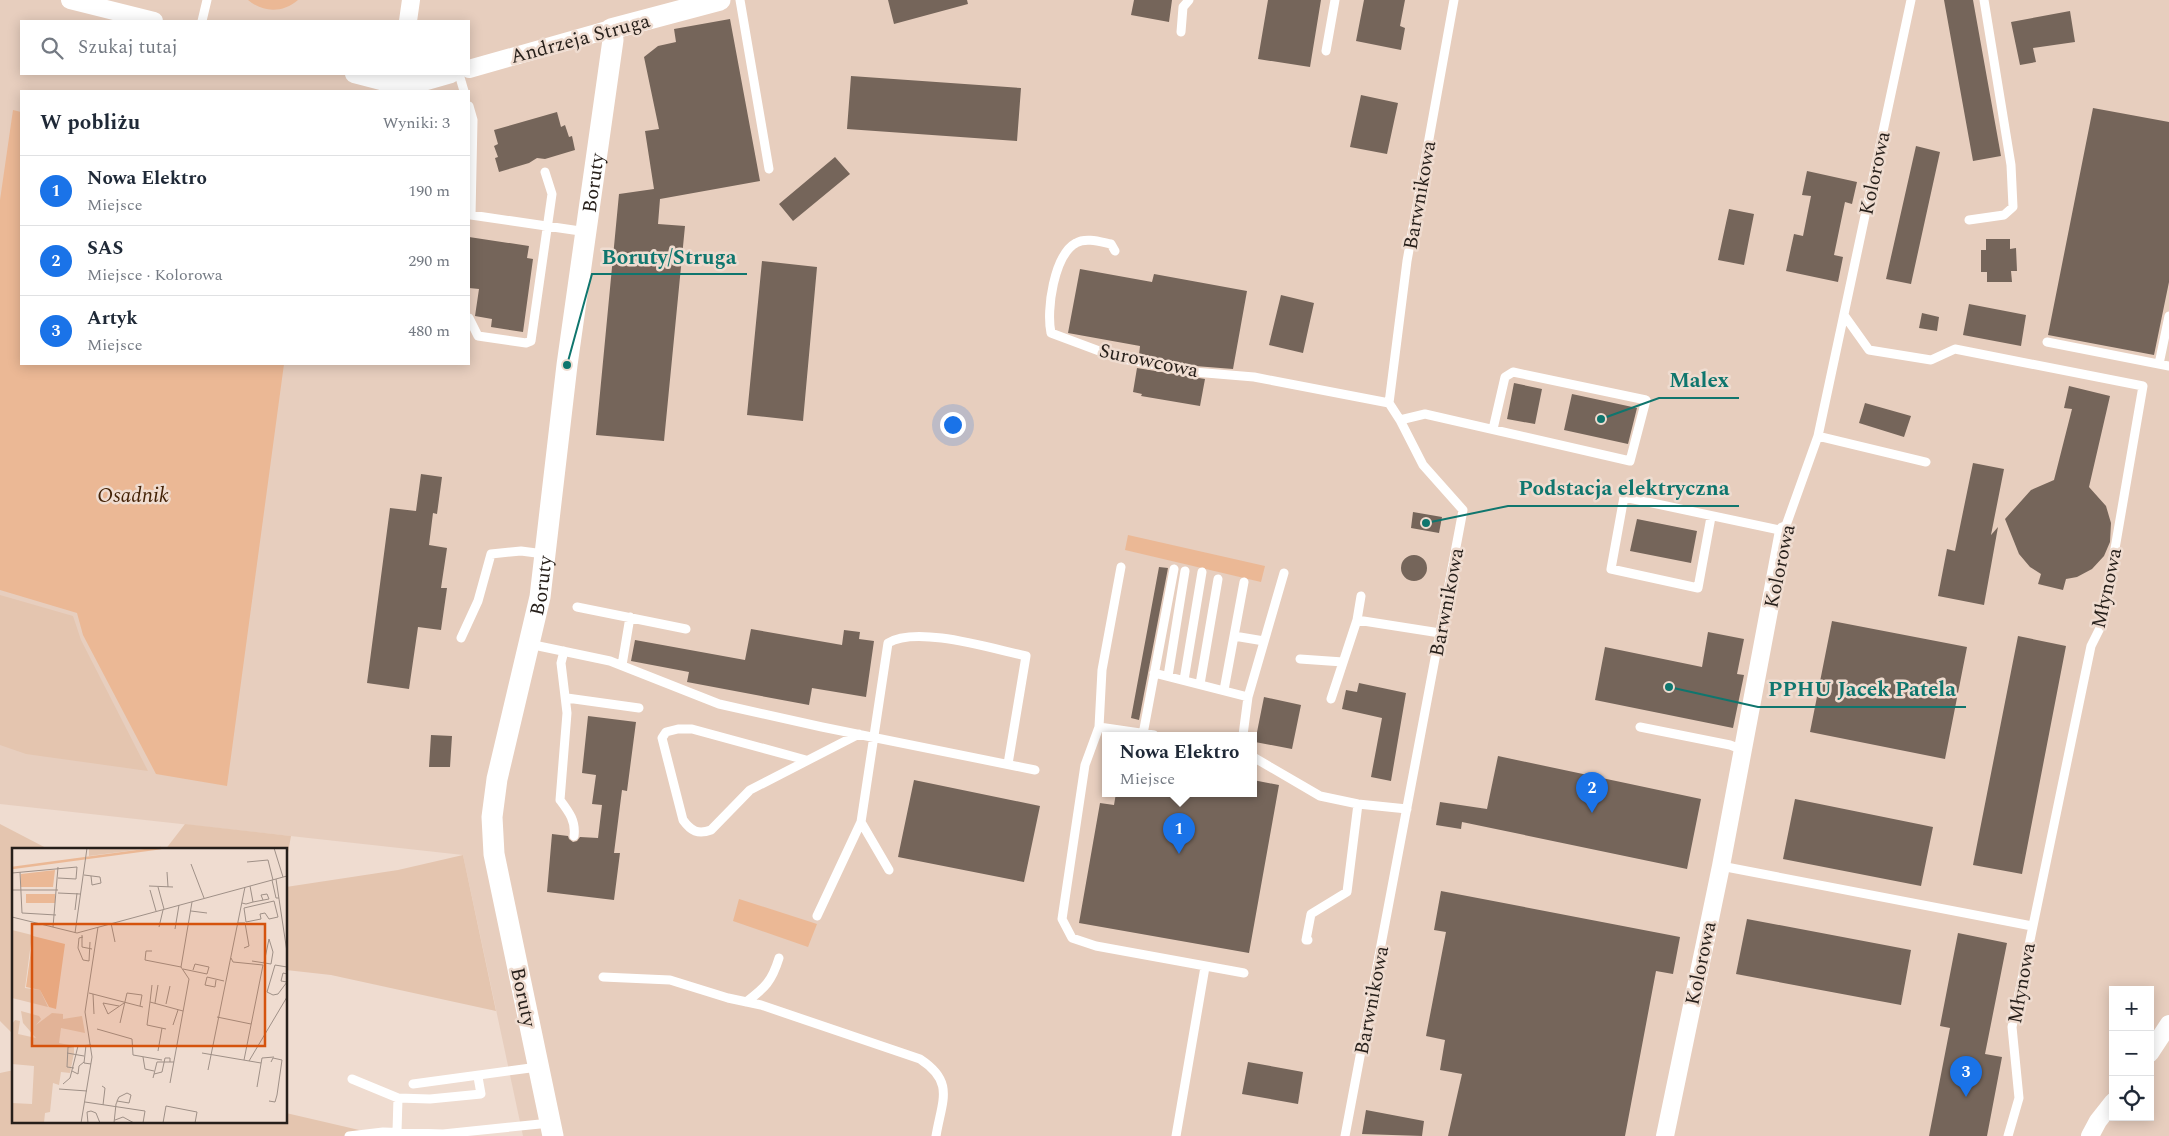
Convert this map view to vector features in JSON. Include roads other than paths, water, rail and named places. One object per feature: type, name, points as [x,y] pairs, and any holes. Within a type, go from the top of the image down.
[{"type":"street","points":[[70,0],[150,20]]},
{"type":"street","points":[[408,20],[411,0]]},
{"type":"street","name":"Andrzeja Struga","points":[[470,69],[611,28],[720,0]]},
{"type":"street","name":"Boruty","points":[[551,1129],[494,854],[492,817],[497,779],[540,597],[568,366],[613,40],[611,28]]},
{"type":"street","points":[[358,75],[381,81],[401,78],[416,84],[448,75]]},
{"type":"street","name":"Kolorowa","points":[[1665,1136],[1721,866],[1784,531]]},
{"type":"street","points":[[2154,1047],[2169,1024]]},
{"type":"street","points":[[2090,1136],[2098,1121],[2109,1107]]},
{"type":"lane","points":[[202,20],[207,0]]},
{"type":"lane","points":[[740,0],[769,169]]},
{"type":"lane","points":[[1181,32],[1184,7],[1188,0]]},
{"type":"lane","points":[[1326,51],[1336,0]]},
{"type":"lane","name":"Barwnikowa","points":[[1346,1136],[1463,510],[1423,466],[1400,420],[1389,403],[1407,261],[1454,0]]},
{"type":"lane","name":"Kolorowa","points":[[1784,531],[1818,436],[1911,0]]},
{"type":"lane","points":[[1969,220],[2004,215],[2013,207],[2011,165],[1984,0]]},
{"type":"lane","points":[[459,75],[464,90]]},
{"type":"lane","points":[[471,121],[470,216],[587,232]]},
{"type":"lane","points":[[470,320],[478,336],[526,343],[531,341],[552,194],[545,172]]},
{"type":"lane","name":"Surowcowa","points":[[1115,251],[1111,244],[1095,240],[1077,242],[1064,252],[1049,298],[1048,320],[1051,333],[1118,358],[1194,372],[1254,377],[1389,403]]},
{"type":"lane","name":"Młynowa","points":[[1844,315],[1869,350],[1932,360],[1955,349],[2143,386],[2102,624],[2091,646],[2012,1027],[2018,1098],[2008,1136]]},
{"type":"lane","points":[[2047,342],[2164,365],[2169,316]]},
{"type":"lane","points":[[1400,420],[1425,414],[1630,462],[1646,400],[1513,372],[1505,377],[1493,429]]},
{"type":"lane","points":[[1818,436],[1926,462]]},
{"type":"lane","points":[[1711,517],[1698,588],[1611,569],[1624,497],[1784,531]]},
{"type":"lane","points":[[461,638],[478,601],[492,554],[521,551],[544,554]]},
{"type":"lane","points":[[1121,567],[1102,670],[1099,727],[1086,766],[1062,919],[1072,938],[1096,946],[1244,973]]},
{"type":"lane","points":[[1143,732],[1174,569]]},
{"type":"lane","points":[[1168,676],[1185,571]]},
{"type":"lane","points":[[1184,680],[1202,572]]},
{"type":"lane","points":[[1243,732],[1248,697],[1284,572]]},
{"type":"lane","points":[[1200,684],[1218,579]]},
{"type":"lane","points":[[1224,690],[1244,582]]},
{"type":"lane","points":[[1331,699],[1357,620],[1361,596]]},
{"type":"lane","points":[[577,607],[686,629]]},
{"type":"lane","points":[[1179,608],[1213,610]]},
{"type":"lane","points":[[622,666],[630,618]]},
{"type":"lane","points":[[1357,620],[1440,633]]},
{"type":"lane","points":[[817,916],[861,822],[888,643],[895,638],[909,636],[937,637],[1026,656],[1008,764]]},
{"type":"lane","points":[[1234,636],[1264,641]]},
{"type":"lane","points":[[1190,642],[1207,645]]},
{"type":"lane","points":[[529,644],[610,661],[719,704],[1035,770]]},
{"type":"lane","points":[[564,651],[561,664],[568,714],[560,800],[571,815],[575,828],[574,836]]},
{"type":"lane","points":[[1300,659],[1343,662]]},
{"type":"lane","points":[[1154,673],[1248,697]]},
{"type":"lane","points":[[567,698],[639,708]]},
{"type":"lane","points":[[1640,726],[1730,745],[1743,750]]},
{"type":"lane","points":[[1099,727],[1130,732]]},
{"type":"lane","points":[[806,760],[692,729],[678,728],[666,732],[662,738],[683,820],[689,829],[697,832],[711,830],[750,790],[859,734]]},
{"type":"lane","points":[[1257,759],[1320,796],[1358,804],[1407,809]]},
{"type":"lane","points":[[1308,940],[1306,940],[1311,914],[1347,892],[1358,804]]},
{"type":"lane","points":[[861,822],[890,870]]},
{"type":"lane","points":[[1721,866],[2032,926]]},
{"type":"lane","points":[[746,1002],[771,980],[779,958]]},
{"type":"lane","points":[[1176,1136],[1206,967]]},
{"type":"lane","points":[[603,977],[670,980],[746,1002],[920,1059],[935,1069],[941,1079],[944,1090],[936,1136]]},
{"type":"lane","points":[[413,1084],[538,1067]]},
{"type":"lane","points":[[352,1078],[398,1098],[430,1099],[481,1094],[478,1076]]},
{"type":"lane","points":[[397,1132],[398,1098]]},
{"type":"lane","points":[[349,1136],[383,1132],[425,1135],[551,1129]]},
{"type":"water","points":[[248,0],[298,0],[286,7],[273,10],[260,7]]},
{"type":"water","name":"Osadnik","points":[[13,110],[20,112],[20,365],[284,365],[227,786],[156,774],[83,635],[77,613],[0,590],[0,200]]},
{"type":"water","points":[[1128,535],[1265,566],[1261,582],[1125,550]]},
{"type":"water","points":[[739,899],[817,924],[808,947],[733,921]]},
{"type":"place","name":"Boruty/Struga","points":[[567,365]]},
{"type":"place","name":"Malex","points":[[1601,419]]},
{"type":"place","name":"Podstacja elektryczna","points":[[1426,523]]},
{"type":"place","name":"PPHU Jacek Patela","points":[[1669,687]]},
{"type":"place","name":"SAS","points":[[1592,813]]},
{"type":"place","name":"Nowa Elektro","points":[[1179,854]]},
{"type":"place","name":"Artyk","points":[[1966,1097]]}]
